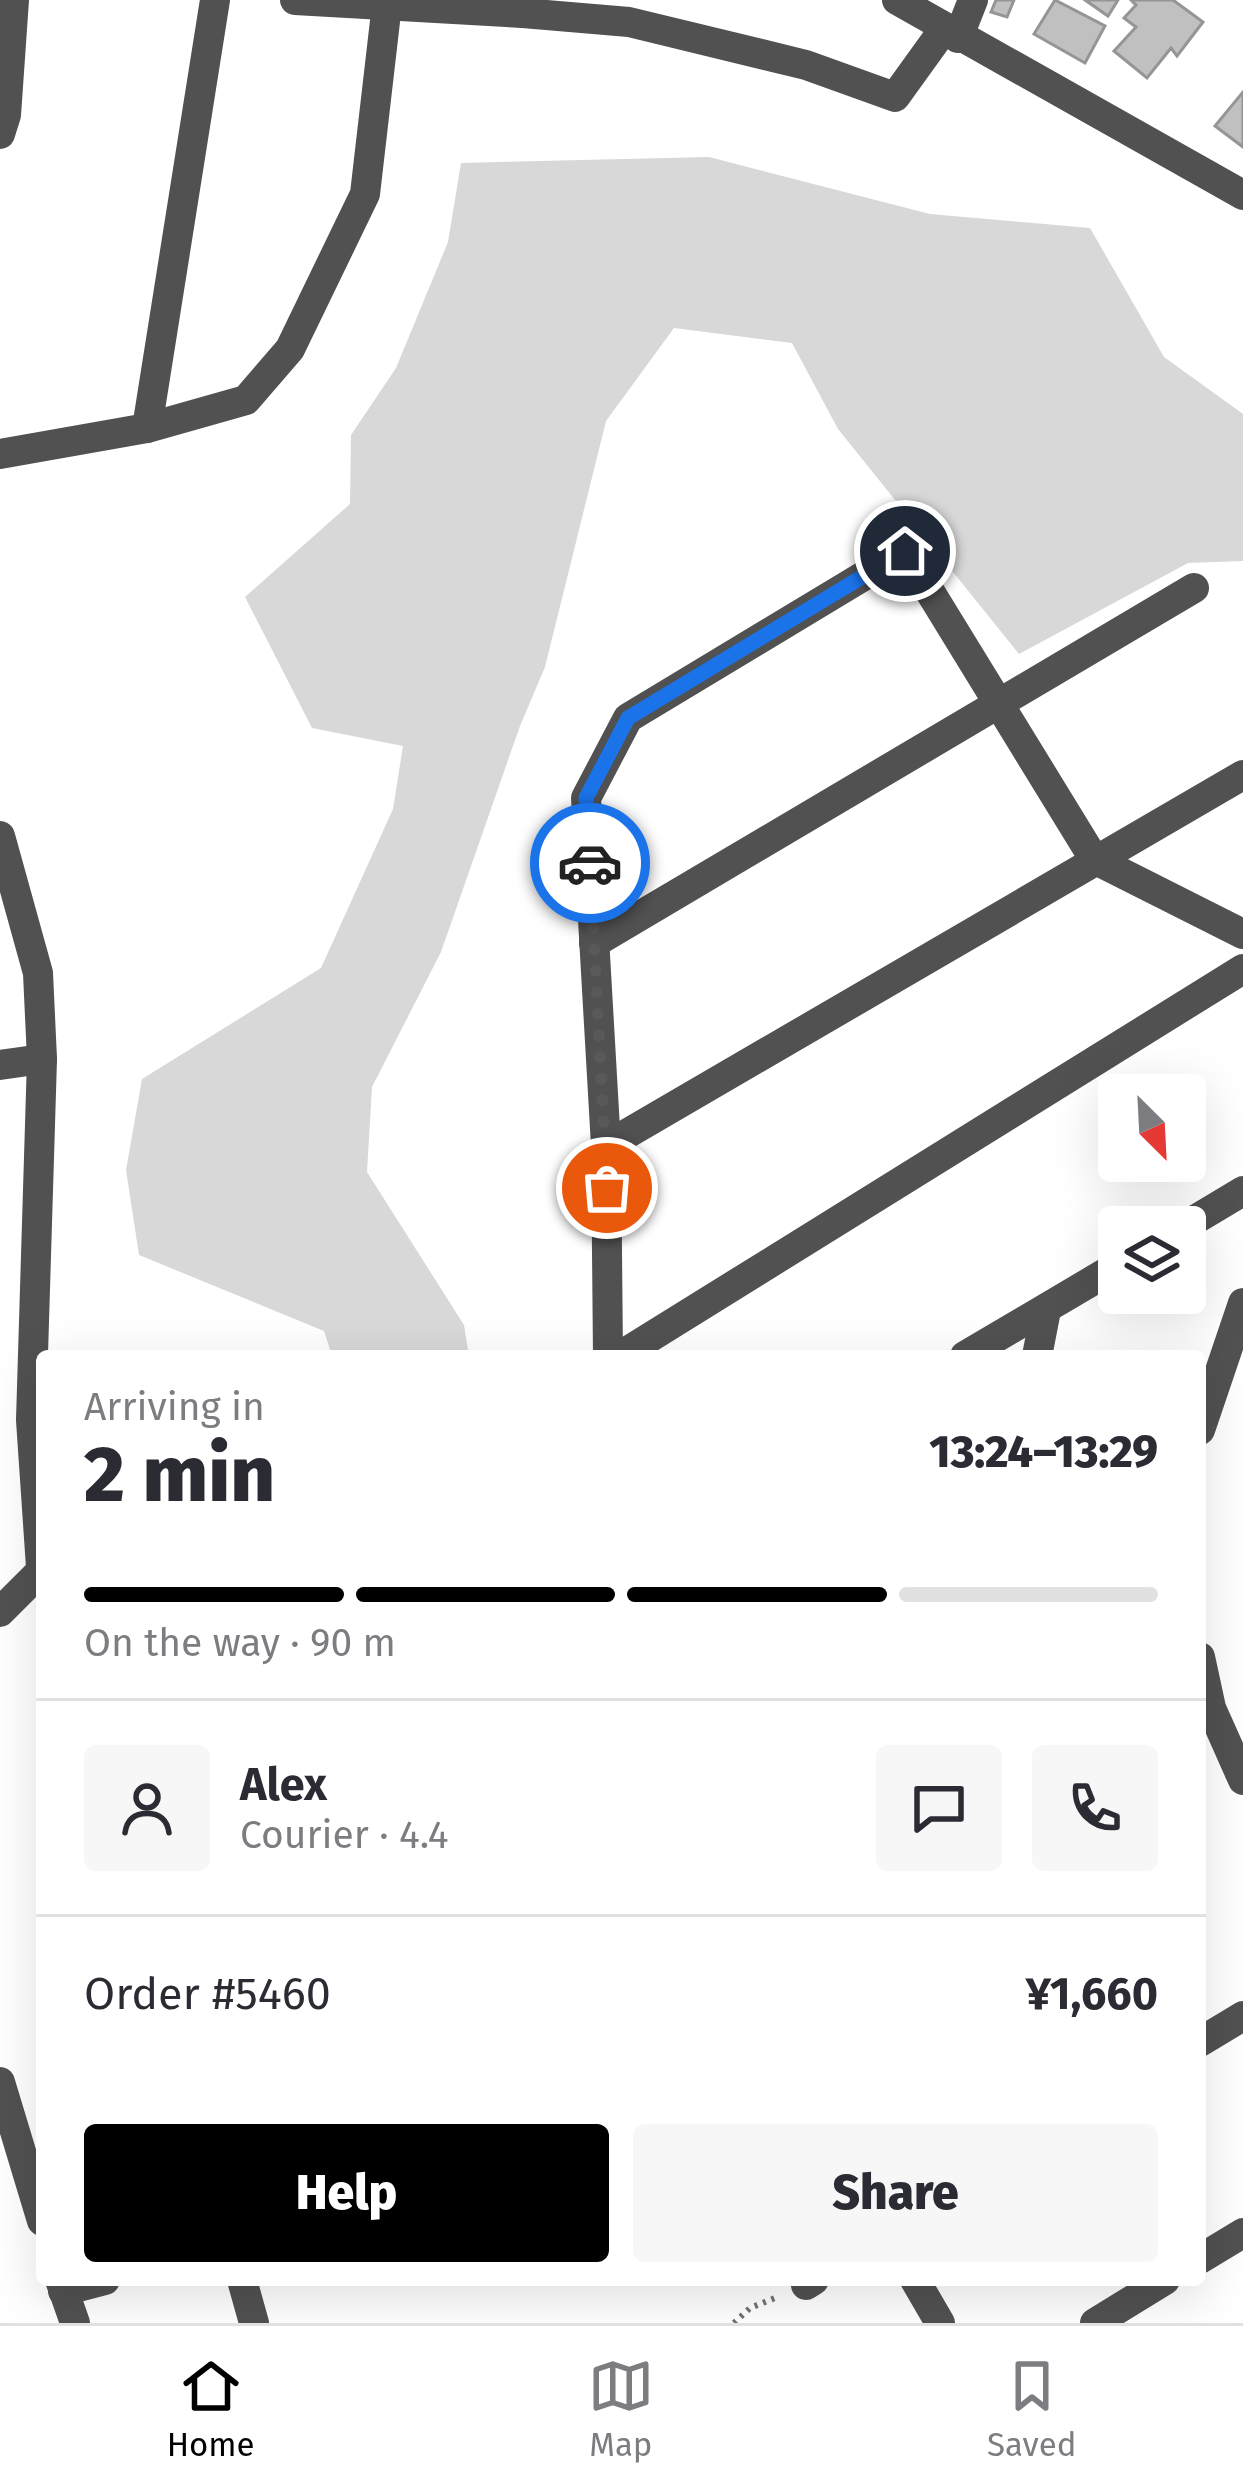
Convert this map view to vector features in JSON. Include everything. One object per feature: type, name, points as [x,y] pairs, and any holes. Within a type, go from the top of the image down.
[{"type":"street","points":[[0,134],[6,115],[14,0]]},
{"type":"street","points":[[147,428],[215,0]]},
{"type":"street","points":[[295,0],[526,6],[629,22],[806,65],[895,97],[974,0]]},
{"type":"street","points":[[897,0],[1243,195]]},
{"type":"street","points":[[0,454],[147,428],[246,400],[290,349],[365,194],[387,4]]},
{"type":"street","points":[[608,1350],[606,1146],[586,798],[628,718],[905,551],[1094,859],[1243,934]]},
{"type":"street","points":[[594,943],[1194,588]]},
{"type":"street","points":[[606,1146],[1243,775]]},
{"type":"street","points":[[0,836],[38,973],[42,1059],[32,1420],[36,1498]]},
{"type":"street","points":[[630,1350],[1243,969]]},
{"type":"street","points":[[0,1065],[42,1059]]},
{"type":"street","points":[[1206,1213],[1243,1191]]},
{"type":"street","points":[[976,1350],[1098,1278]]},
{"type":"street","points":[[1206,1412],[1243,1303]]},
{"type":"street","points":[[1038,1350],[1046,1310]]},
{"type":"street","points":[[0,1612],[36,1580]]},
{"type":"street","points":[[1206,1685],[1211,1708],[1243,1780]]},
{"type":"street","points":[[1206,2038],[1243,2016]]},
{"type":"street","points":[[0,2082],[36,2201]]},
{"type":"street","points":[[1206,2255],[1243,2233]]},
{"type":"street","points":[[61,2286],[75,2323]]},
{"type":"street","points":[[244,2286],[254,2323]]},
{"type":"street","points":[[918,2286],[940,2323]]},
{"type":"street","points":[[1095,2323],[1155,2286]]},
{"type":"path","points":[[734,2323],[750,2308],[801,2286]]},
{"type":"shaded area","points":[[709,157],[930,214],[1090,228],[1164,357],[1243,414],[1243,561],[1188,563],[1019,654],[838,429],[792,343],[674,328],[606,421],[545,667],[441,952],[372,1087],[367,1172],[464,1325],[468,1350],[330,1350],[324,1331],[139,1255],[126,1170],[142,1079],[321,968],[393,809],[403,746],[312,728],[245,597],[350,504],[351,435],[396,368],[448,242],[461,163]]},
{"type":"building","points":[[996,0],[1014,0],[1007,17],[991,12]]},
{"type":"building","points":[[1055,0],[1105,26],[1085,63],[1034,34]]},
{"type":"building","points":[[1085,0],[1118,0],[1108,16]]},
{"type":"building","points":[[1131,0],[1173,0],[1203,22],[1177,56],[1171,48],[1147,78],[1114,51],[1136,27],[1124,18],[1136,5]]},
{"type":"building","points":[[1243,92],[1243,147],[1215,126]]},
{"type":"way so far","points":[[590,863],[607,1188]]},
{"type":"route","points":[[590,863],[586,798],[628,718],[905,551]]}]
